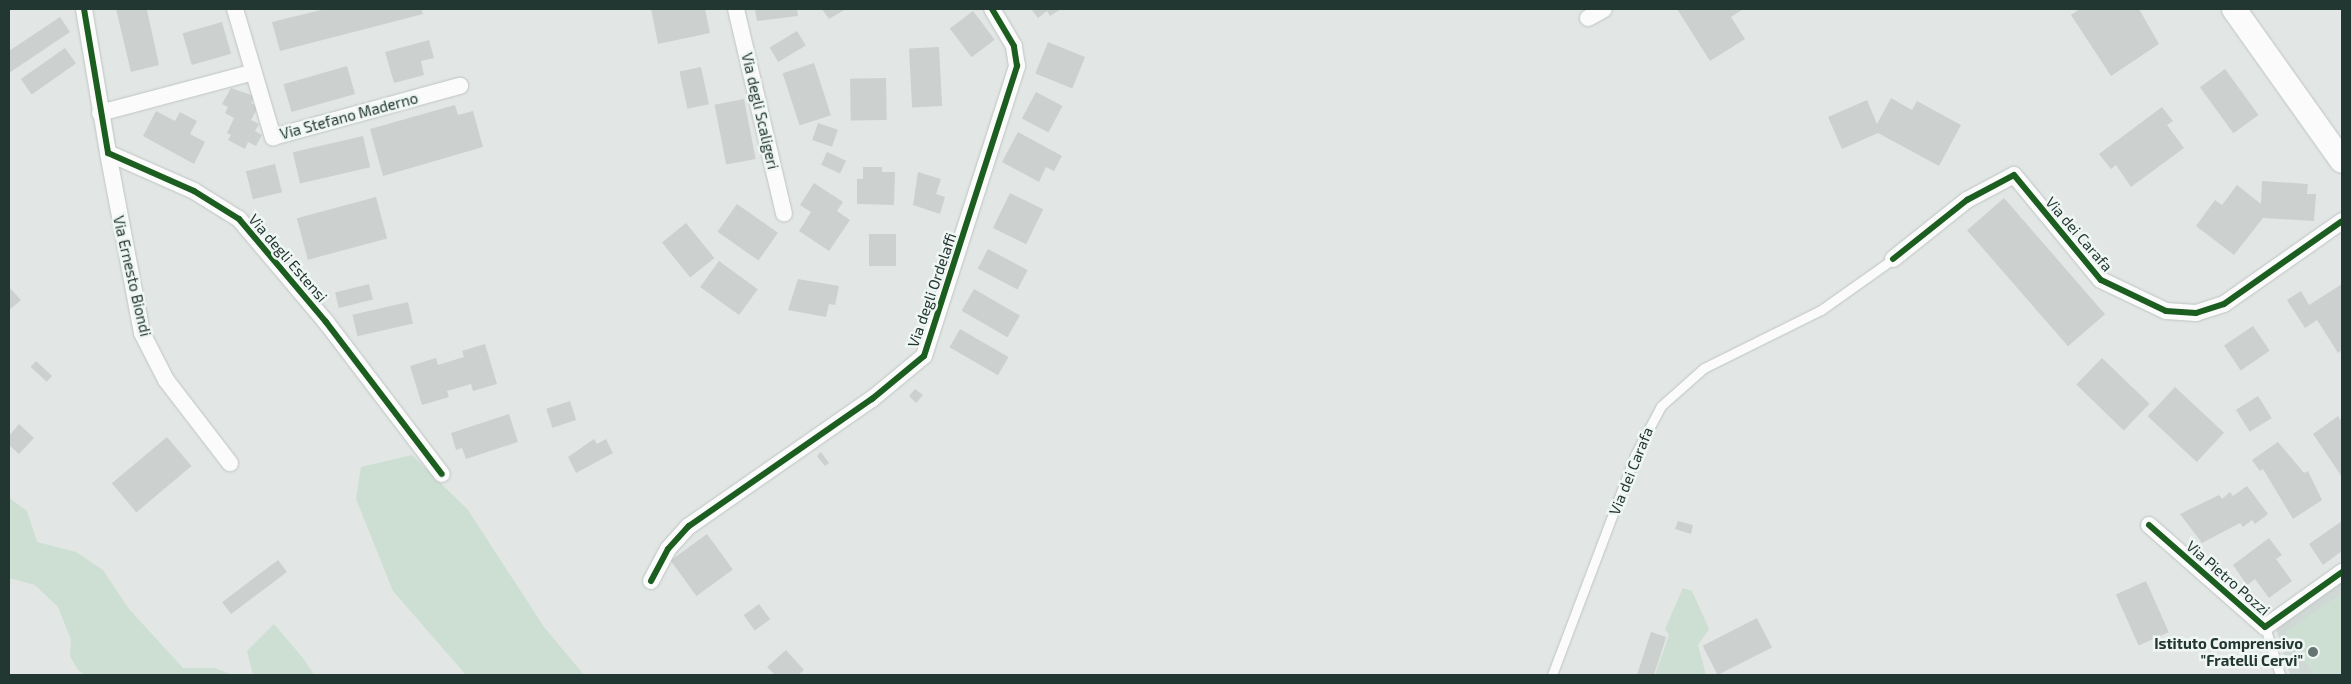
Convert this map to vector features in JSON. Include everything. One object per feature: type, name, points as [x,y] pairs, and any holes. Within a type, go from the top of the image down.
[{"type":"main road","points":[[2234,9],[2342,161]]},
{"type":"street","points":[[84,9],[100,114],[108,152]]},
{"type":"street","name":"Via Stefano Maderno","points":[[235,9],[273,137],[460,86]]},
{"type":"street","name":"Via degli Scaligeri","points":[[736,9],[784,213]]},
{"type":"street","name":"Via degli Ordelaffi","points":[[651,581],[668,549],[695,522],[872,399],[924,356],[1017,66],[1014,46],[992,9]]},
{"type":"street","points":[[1588,18],[1604,9]]},
{"type":"street","points":[[100,114],[254,72]]},
{"type":"street","name":"Via Ernesto Biondi","points":[[108,152],[142,333],[166,380],[230,463]]},
{"type":"street","name":"Via degli Estensi","points":[[108,152],[194,191],[238,219],[326,322],[442,474]]},
{"type":"street","name":"Via dei Carafa","points":[[1893,259],[1967,200],[2014,175],[2101,280],[2166,311],[2196,313],[2224,304],[2342,221]]},
{"type":"street","name":"Via Pietro Pozzi","points":[[2149,525],[2265,626],[2342,572]]},
{"type":"lane","name":"Via dei Carafa","points":[[1552,675],[1635,456],[1661,406],[1704,368],[1821,310],[1893,259]]},
{"type":"lane","points":[[2265,626],[2280,675]]},
{"type":"shaded area","name":"Istituto Comprensivo \"Fratelli Cervi\"","points":[[2342,581],[2342,675],[2290,675],[2276,628]]},
{"type":"green space","points":[[412,455],[468,510],[544,627],[584,675],[466,675],[393,591],[356,499],[361,467]]},
{"type":"green space","points":[[9,498],[27,511],[37,542],[76,552],[103,570],[129,609],[183,668],[215,668],[232,675],[85,675],[78,670],[70,656],[71,640],[58,607],[35,585],[9,578]]},
{"type":"green space","points":[[1683,588],[1692,591],[1709,629],[1698,645],[1706,675],[1655,675],[1669,635],[1665,629]]},
{"type":"green space","name":"Istituto Comprensivo \"Fratelli Cervi\"","points":[[2342,593],[2342,675],[2314,675],[2285,632]]},
{"type":"green space","points":[[274,624],[303,658],[314,675],[253,675],[247,651]]},
{"type":"building","points":[[116,9],[150,9],[147,10],[159,65],[131,72]]},
{"type":"building","points":[[325,9],[421,9],[423,14],[280,51],[272,22]]},
{"type":"building","points":[[651,9],[705,9],[710,33],[658,44]]},
{"type":"building","points":[[755,9],[797,9],[798,16],[757,21]]},
{"type":"building","points":[[822,9],[846,9],[829,19]]},
{"type":"building","points":[[1031,9],[1061,9],[1050,16],[1047,11],[1038,18]]},
{"type":"building","points":[[1677,9],[1743,9],[1731,17],[1745,39],[1710,61]]},
{"type":"building","points":[[2080,9],[2139,9],[2159,44],[2111,76],[2071,15]]},
{"type":"building","points":[[973,11],[995,40],[972,57],[950,28]]},
{"type":"building","points":[[60,17],[70,32],[9,73],[9,51]]},
{"type":"building","points":[[222,22],[231,54],[192,65],[183,33]]},
{"type":"building","points":[[797,31],[806,46],[778,62],[770,47]]},
{"type":"building","points":[[429,40],[434,58],[421,61],[424,75],[394,83],[385,52]]},
{"type":"building","points":[[1048,42],[1085,57],[1072,89],[1035,74]]},
{"type":"building","points":[[939,47],[942,106],[912,107],[909,49]]},
{"type":"building","points":[[65,48],[76,64],[32,95],[21,79]]},
{"type":"building","points":[[814,63],[831,115],[800,126],[783,73]]},
{"type":"building","points":[[347,66],[355,94],[292,112],[284,84]]},
{"type":"building","points":[[701,67],[709,104],[687,109],[679,72]]},
{"type":"building","points":[[2225,69],[2259,115],[2233,133],[2200,87]]},
{"type":"building","points":[[886,78],[887,120],[851,121],[850,79]]},
{"type":"building","points":[[231,88],[254,96],[251,103],[258,107],[251,120],[259,124],[255,131],[262,135],[256,146],[248,142],[245,149],[228,140],[231,135],[227,133],[234,118],[225,113],[228,107],[222,104]]},
{"type":"building","points":[[1036,92],[1062,106],[1048,133],[1022,118]]},
{"type":"building","points":[[1891,98],[1912,110],[1917,101],[1961,125],[1939,166],[1878,133],[1842,149],[1828,117],[1867,100],[1877,124]]},
{"type":"building","points":[[744,99],[756,159],[726,165],[715,105]]},
{"type":"building","points":[[455,105],[458,115],[473,111],[483,147],[383,176],[370,129]]},
{"type":"building","points":[[2162,107],[2173,121],[2167,125],[2184,148],[2131,187],[2116,165],[2111,169],[2099,154]]},
{"type":"building","points":[[156,111],[175,121],[180,112],[197,121],[190,134],[205,142],[194,164],[143,136]]},
{"type":"building","points":[[818,123],[838,130],[832,147],[812,140]]},
{"type":"building","points":[[1018,132],[1062,156],[1054,171],[1046,167],[1039,182],[1002,162]]},
{"type":"building","points":[[363,136],[370,167],[300,183],[293,152]]},
{"type":"building","points":[[827,152],[846,161],[840,174],[821,165]]},
{"type":"building","points":[[275,164],[282,192],[253,199],[246,171]]},
{"type":"building","points":[[863,167],[882,167],[882,172],[895,172],[894,205],[857,204],[857,179],[863,179]]},
{"type":"building","points":[[918,172],[941,179],[936,194],[945,197],[940,214],[913,205]]},
{"type":"building","points":[[2262,181],[2308,184],[2307,194],[2316,194],[2314,221],[2263,218],[2234,255],[2196,226],[2215,200],[2222,205],[2237,185],[2261,204]]},
{"type":"building","points":[[814,183],[843,202],[837,211],[850,220],[829,251],[799,231],[811,212],[800,205]]},
{"type":"building","points":[[1010,193],[1043,209],[1026,244],[993,228]]},
{"type":"building","points":[[376,197],[387,239],[308,260],[297,218]]},
{"type":"building","points":[[2004,198],[2105,314],[2068,346],[1967,230]]},
{"type":"building","points":[[737,204],[778,233],[758,261],[717,232]]},
{"type":"building","points":[[686,223],[714,258],[690,277],[662,243]]},
{"type":"building","points":[[869,234],[896,234],[896,266],[869,266]]},
{"type":"building","points":[[988,249],[1028,270],[1017,290],[978,268]]},
{"type":"building","points":[[719,261],[758,289],[739,315],[700,287]]},
{"type":"building","points":[[798,279],[839,286],[835,305],[829,304],[826,317],[788,310]]},
{"type":"building","points":[[369,284],[373,300],[339,308],[335,292]]},
{"type":"building","points":[[2342,284],[2342,350],[2338,353],[2317,320],[2305,328],[2287,300],[2301,291],[2309,305]]},
{"type":"building","points":[[9,287],[21,300],[9,310]]},
{"type":"building","points":[[974,289],[1020,315],[1007,337],[962,311]]},
{"type":"building","points":[[408,302],[413,323],[357,336],[352,315]]},
{"type":"building","points":[[2253,326],[2270,351],[2241,370],[2224,346]]},
{"type":"building","points":[[960,329],[1008,357],[998,375],[950,347]]},
{"type":"building","points":[[485,344],[497,384],[473,391],[471,384],[447,391],[449,397],[422,405],[410,366],[436,358],[438,365],[464,357],[462,351]]},
{"type":"building","points":[[2102,358],[2149,404],[2124,430],[2076,385]]},
{"type":"building","points":[[36,361],[52,376],[47,382],[31,367]]},
{"type":"building","points":[[2175,387],[2224,433],[2197,462],[2148,416]]},
{"type":"building","points":[[915,389],[923,395],[916,403],[909,396]]},
{"type":"building","points":[[2258,396],[2272,418],[2250,432],[2236,410]]},
{"type":"building","points":[[570,401],[576,420],[552,428],[546,409]]},
{"type":"building","points":[[509,414],[518,442],[466,459],[462,448],[456,450],[451,433]]},
{"type":"building","points":[[2338,416],[2342,422],[2342,477],[2313,434]]},
{"type":"building","points":[[19,424],[34,438],[19,454],[9,445],[9,436]]},
{"type":"building","points":[[167,437],[191,466],[136,512],[112,483]]},
{"type":"building","points":[[594,439],[597,444],[606,439],[613,453],[576,473],[568,457]]},
{"type":"building","points":[[2278,442],[2304,473],[2308,471],[2322,500],[2293,519],[2263,469],[2260,471],[2252,460]]},
{"type":"building","points":[[821,452],[829,463],[825,466],[817,456]]},
{"type":"building","points":[[2247,486],[2268,514],[2255,524],[2252,520],[2243,527],[2240,523],[2202,543],[2180,514],[2219,495],[2222,499],[2230,492],[2233,496]]},
{"type":"building","points":[[1678,521],[1693,525],[1691,534],[1675,529]]},
{"type":"building","points":[[2342,521],[2342,551],[2323,565],[2309,544]]},
{"type":"building","points":[[707,534],[733,570],[696,596],[671,560]]},
{"type":"building","points":[[2269,538],[2282,555],[2276,559],[2292,581],[2269,598],[2255,579],[2247,585],[2233,565]]},
{"type":"building","points":[[278,560],[287,572],[231,614],[222,602]]},
{"type":"building","points":[[2146,581],[2169,632],[2139,646],[2116,594]]},
{"type":"building","points":[[759,604],[770,619],[755,631],[744,615]]},
{"type":"building","points":[[1757,618],[1772,647],[1718,675],[1703,646]]},
{"type":"building","points":[[1651,632],[1666,637],[1654,675],[1637,675]]},
{"type":"building","points":[[786,650],[804,670],[798,675],[775,675],[767,667]]},
{"type":"cycle path","points":[[84,9],[108,153],[194,191],[239,219],[326,322],[442,474]]},
{"type":"cycle path","points":[[651,581],[668,549],[689,526],[872,399],[924,356],[1017,66],[1014,46],[992,9]]},
{"type":"cycle path","points":[[1893,259],[1967,200],[2014,175],[2101,280],[2166,311],[2196,313],[2224,304],[2342,221]]},
{"type":"cycle path","points":[[2149,525],[2265,627],[2342,572]]},
{"type":"place","name":"Istituto Comprensivo \"Fratelli Cervi\"","points":[[2313,652]]}]
